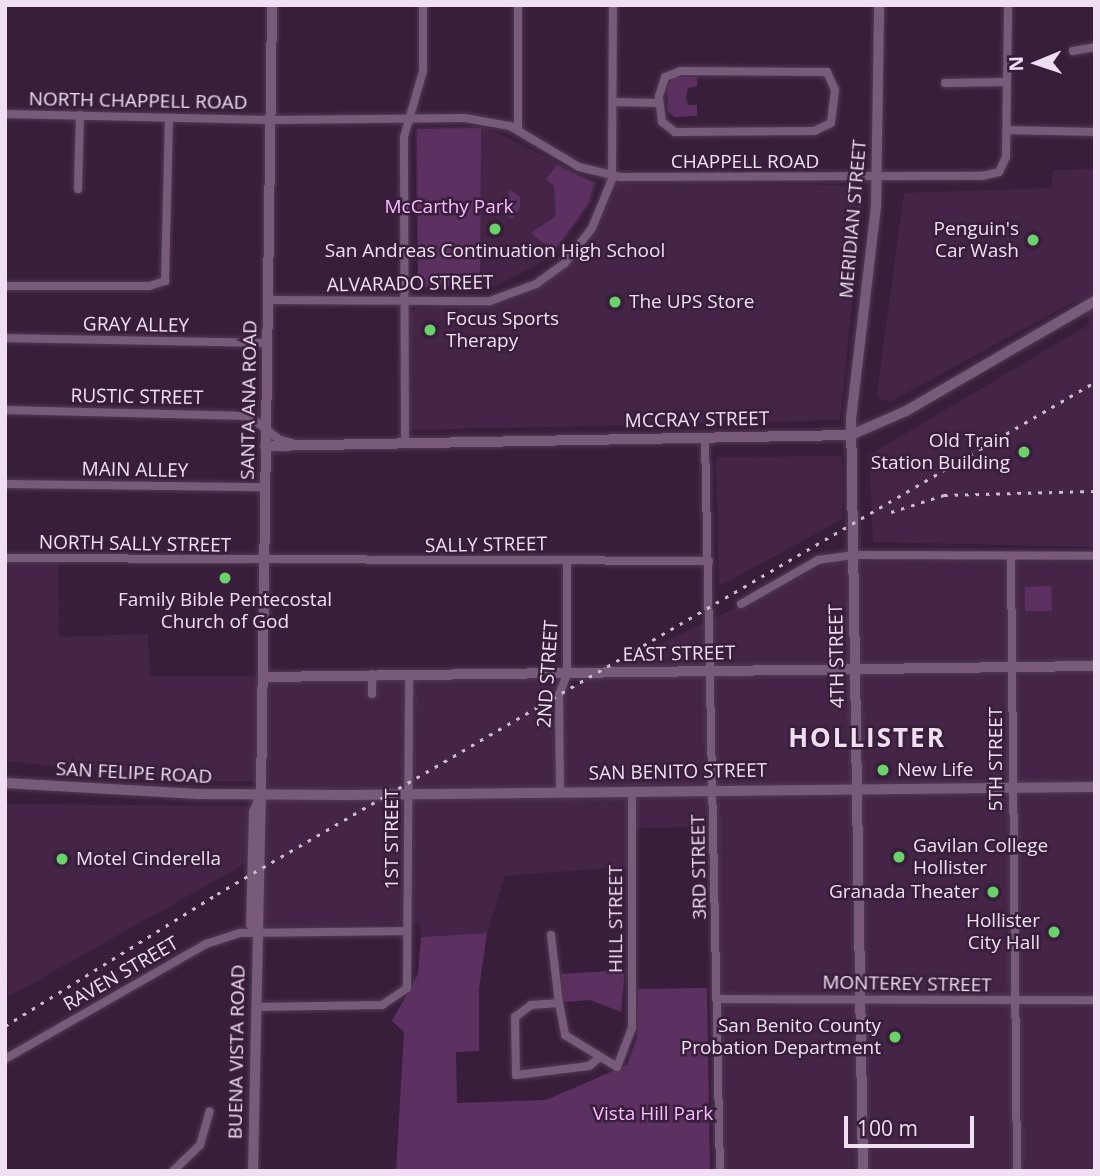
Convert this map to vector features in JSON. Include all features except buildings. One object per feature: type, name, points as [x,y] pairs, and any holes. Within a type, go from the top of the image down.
[{"type":"street","name":"SANTA ANA ROAD","points":[[261,795],[272,5]]},
{"type":"street","points":[[405,442],[406,118],[423,71],[423,5]]},
{"type":"street","points":[[518,5],[518,130]]},
{"type":"street","name":"ALVARADO STREET","points":[[268,300],[490,301],[547,277],[572,255],[592,228],[612,175],[613,5]]},
{"type":"street","name":"MERIDIAN STREET","points":[[851,435],[877,178],[879,5]]},
{"type":"street","points":[[1008,5],[1007,130],[1095,132]]},
{"type":"street","points":[[1073,51],[1095,47]]},
{"type":"street","points":[[681,71],[824,71],[831,77],[835,90],[831,123],[814,131],[675,132],[663,122],[659,103],[663,80],[681,71]]},
{"type":"street","points":[[945,83],[1007,82]]},
{"type":"street","points":[[613,102],[659,103]]},
{"type":"street","name":"NORTH CHAPPELL ROAD","points":[[5,114],[169,120],[406,118]]},
{"type":"street","points":[[78,189],[80,116]]},
{"type":"street","name":"CHAPPELL ROAD","points":[[406,118],[483,119],[518,130],[579,167],[612,175],[877,178],[999,172],[1006,157],[1007,130]]},
{"type":"street","points":[[5,286],[149,286],[165,281],[169,120]]},
{"type":"street","name":"MCCRAY STREET","points":[[265,446],[851,435],[880,426],[1095,301]]},
{"type":"street","name":"GRAY ALLEY","points":[[5,338],[267,342]]},
{"type":"street","name":"RUSTIC STREET","points":[[5,410],[249,416],[266,425],[280,440],[298,444]]},
{"type":"street","name":"4TH STREET","points":[[851,435],[859,791],[863,1171]]},
{"type":"street","name":"3RD STREET","points":[[705,437],[720,1171]]},
{"type":"street","name":"MAIN ALLEY","points":[[5,484],[265,487]]},
{"type":"street","points":[[741,604],[818,560],[853,555],[1095,556]]},
{"type":"street","name":"5TH STREET","points":[[1011,557],[1011,788],[1017,1171]]},
{"type":"street","name":"NORTH SALLY STREET","points":[[5,558],[264,562]]},
{"type":"street","name":"SALLY STREET","points":[[264,562],[567,559],[709,561]]},
{"type":"street","name":"2ND STREET","points":[[560,791],[559,695],[568,674],[567,559]]},
{"type":"street","name":"EAST STREET","points":[[264,677],[1095,666]]},
{"type":"street","points":[[372,674],[372,694]]},
{"type":"street","name":"1ST STREET","points":[[256,1007],[371,1006],[396,999],[408,981],[409,674]]},
{"type":"street","name":"SAN FELIPE ROAD","points":[[5,783],[261,795]]},
{"type":"street","name":"SAN BENITO STREET","points":[[261,795],[1095,787]]},
{"type":"street","name":"HILL STREET","points":[[600,1057],[617,1067],[632,1028],[632,791]]},
{"type":"street","name":"BUENA VISTA ROAD","points":[[253,1171],[257,934],[261,926],[261,795]]},
{"type":"street","name":"RAVEN STREET","points":[[5,1059],[206,944],[240,933],[407,931]]},
{"type":"street","points":[[551,935],[565,1035],[600,1057],[589,1066],[516,1075],[515,1017],[531,1006],[559,1003]]},
{"type":"street","name":"MONTEREY STREET","points":[[718,999],[1095,1000]]},
{"type":"street","points":[[173,1171],[200,1144],[210,1111]]},
{"type":"shaded area","name":"San Andreas Continuation High School","points":[[483,126],[597,182],[592,202],[553,256],[494,287],[418,288],[415,127]]},
{"type":"shaded area","points":[[1095,169],[1095,547],[873,542],[869,455],[1090,324],[1079,299],[890,402],[880,399],[877,394],[904,193],[1051,188],[1053,170]]},
{"type":"shaded area","points":[[612,179],[864,186],[840,420],[410,430],[407,316],[414,309],[516,294],[575,256]]},
{"type":"shaded area","points":[[842,456],[843,519],[719,586],[716,457]]},
{"type":"shaded area","points":[[5,557],[58,558],[59,637],[148,634],[150,676],[558,678],[559,693],[832,561],[1095,562],[1095,1171],[719,1171],[706,826],[633,829],[632,866],[505,876],[487,933],[421,937],[420,923],[264,927],[268,781],[191,781],[5,761]]},
{"type":"shaded area","points":[[5,804],[253,806],[252,860],[8,997]]},
{"type":"green space","points":[[674,77],[697,77],[697,86],[688,88],[686,97],[688,105],[697,105],[697,116],[674,117],[668,112],[667,86]]},
{"type":"green space","name":"McCarthy Park","points":[[481,128],[480,285],[418,287],[417,129]]},
{"type":"green space","points":[[557,165],[594,183],[588,204],[554,251],[531,233],[556,216],[554,186],[546,179]]},
{"type":"green space","points":[[509,189],[520,197],[520,208],[512,219],[507,216]]},
{"type":"green space","points":[[1051,586],[1052,611],[1025,611],[1025,587]]},
{"type":"green space","name":"Vista Hill Park","points":[[487,933],[479,989],[479,1051],[456,1052],[457,1103],[546,1100],[627,1065],[637,1037],[638,989],[707,988],[710,1171],[396,1171],[404,1032],[392,1021],[418,974],[421,937]]},
{"type":"green space","points":[[625,970],[621,1012],[590,1000],[563,1002],[561,974]]},
{"type":"railway","points":[[5,1026],[217,894],[1095,382]]},
{"type":"railway","points":[[891,512],[944,495],[1095,491]]},
{"type":"place","name":"San Andreas Continuation High School","points":[[495,229]]},
{"type":"place","name":"Penguin's Car Wash","points":[[1033,240]]},
{"type":"place","name":"The UPS Store","points":[[615,302]]},
{"type":"place","name":"Focus Sports Therapy","points":[[430,330]]},
{"type":"place","name":"Old Train Station Building","points":[[1024,452]]},
{"type":"place","name":"Family Bible Pentecostal Church of God","points":[[225,578]]},
{"type":"place","name":"New Life","points":[[883,770]]},
{"type":"place","name":"Gavilan College Hollister","points":[[899,857]]},
{"type":"place","name":"Motel Cinderella","points":[[62,859]]},
{"type":"place","name":"Granada Theater","points":[[993,892]]},
{"type":"place","name":"Hollister City Hall","points":[[1054,932]]},
{"type":"place","name":"San Benito County Probation Department","points":[[895,1037]]},
{"type":"district","name":"HOLLISTER","points":[[867,738]]}]
